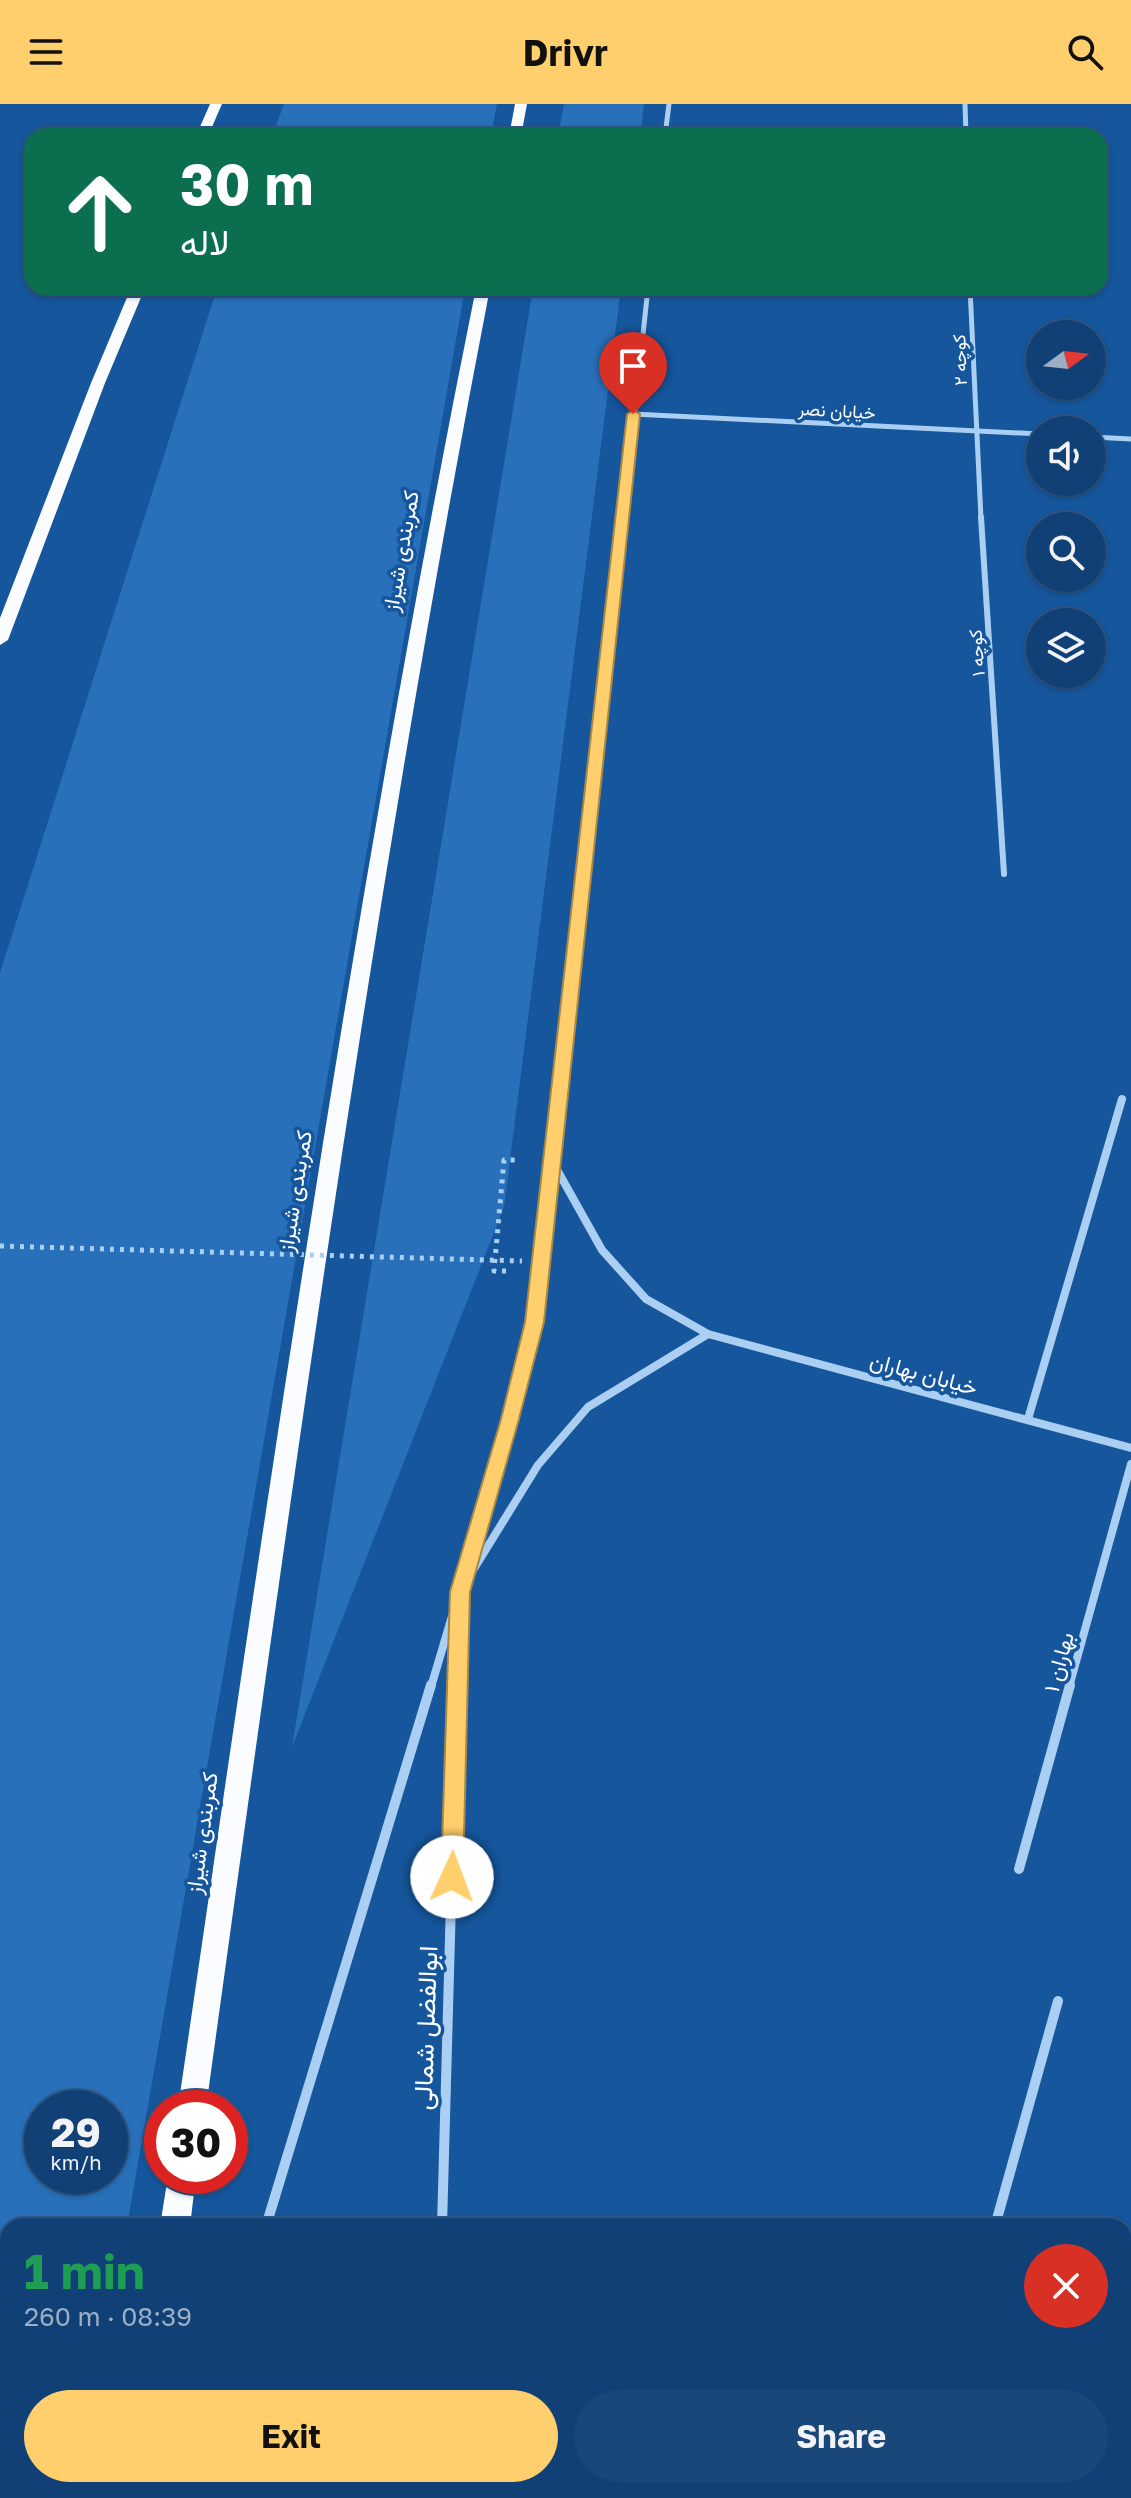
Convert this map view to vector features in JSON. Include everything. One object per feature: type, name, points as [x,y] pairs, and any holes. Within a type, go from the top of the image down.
[{"type":"highway","points":[[206,128],[216,104]]},
{"type":"highway","points":[[516,128],[521,104]]},
{"type":"highway","points":[[0,640],[98,383],[135,296]]},
{"type":"highway","name":"کمربندی شیراز","points":[[195,2090],[314,1254],[436,514],[481,296]]},
{"type":"highway","points":[[176,2218],[179,2194]]},
{"type":"street","points":[[666,128],[669,104]]},
{"type":"street","points":[[965,104],[966,128]]},
{"type":"street","points":[[268,2218],[460,1592],[510,1419],[534,1322],[647,296]]},
{"type":"street","name":"کوچه ۲","points":[[970,296],[975,431]]},
{"type":"street","name":"خیابان نصر","points":[[633,414],[1026,433]]},
{"type":"street","name":"کوچه ۱","points":[[975,431],[1004,874]]},
{"type":"street","points":[[1106,438],[1131,439]]},
{"type":"street","points":[[1028,1419],[1122,1099]]},
{"type":"street","name":"خیابان بهاران","points":[[551,1159],[602,1250],[646,1299],[708,1334],[1131,1448]]},
{"type":"street","points":[[460,1592],[538,1465],[588,1407],[708,1334]]},
{"type":"street","name":"۱ بهاران","points":[[1019,1869],[1131,1464]]},
{"type":"street","name":"ابوالفضل شمالی","points":[[442,2218],[460,1592]]},
{"type":"street","points":[[997,2218],[1058,2001]]},
{"type":"path","points":[[0,1246],[522,1261]]},
{"type":"shaded area","points":[[284,104],[497,104],[492,128],[275,128]]},
{"type":"shaded area","points":[[564,104],[644,104],[641,128],[560,128]]},
{"type":"shaded area","points":[[214,296],[464,296],[151,2090],[144,2090],[144,2129],[128,2218],[0,2218],[0,973]]},
{"type":"shaded area","points":[[532,296],[620,296],[504,1207],[292,1747]]},
{"type":"route","points":[[452,1877],[460,1592],[510,1419],[534,1322],[633,414]]}]
